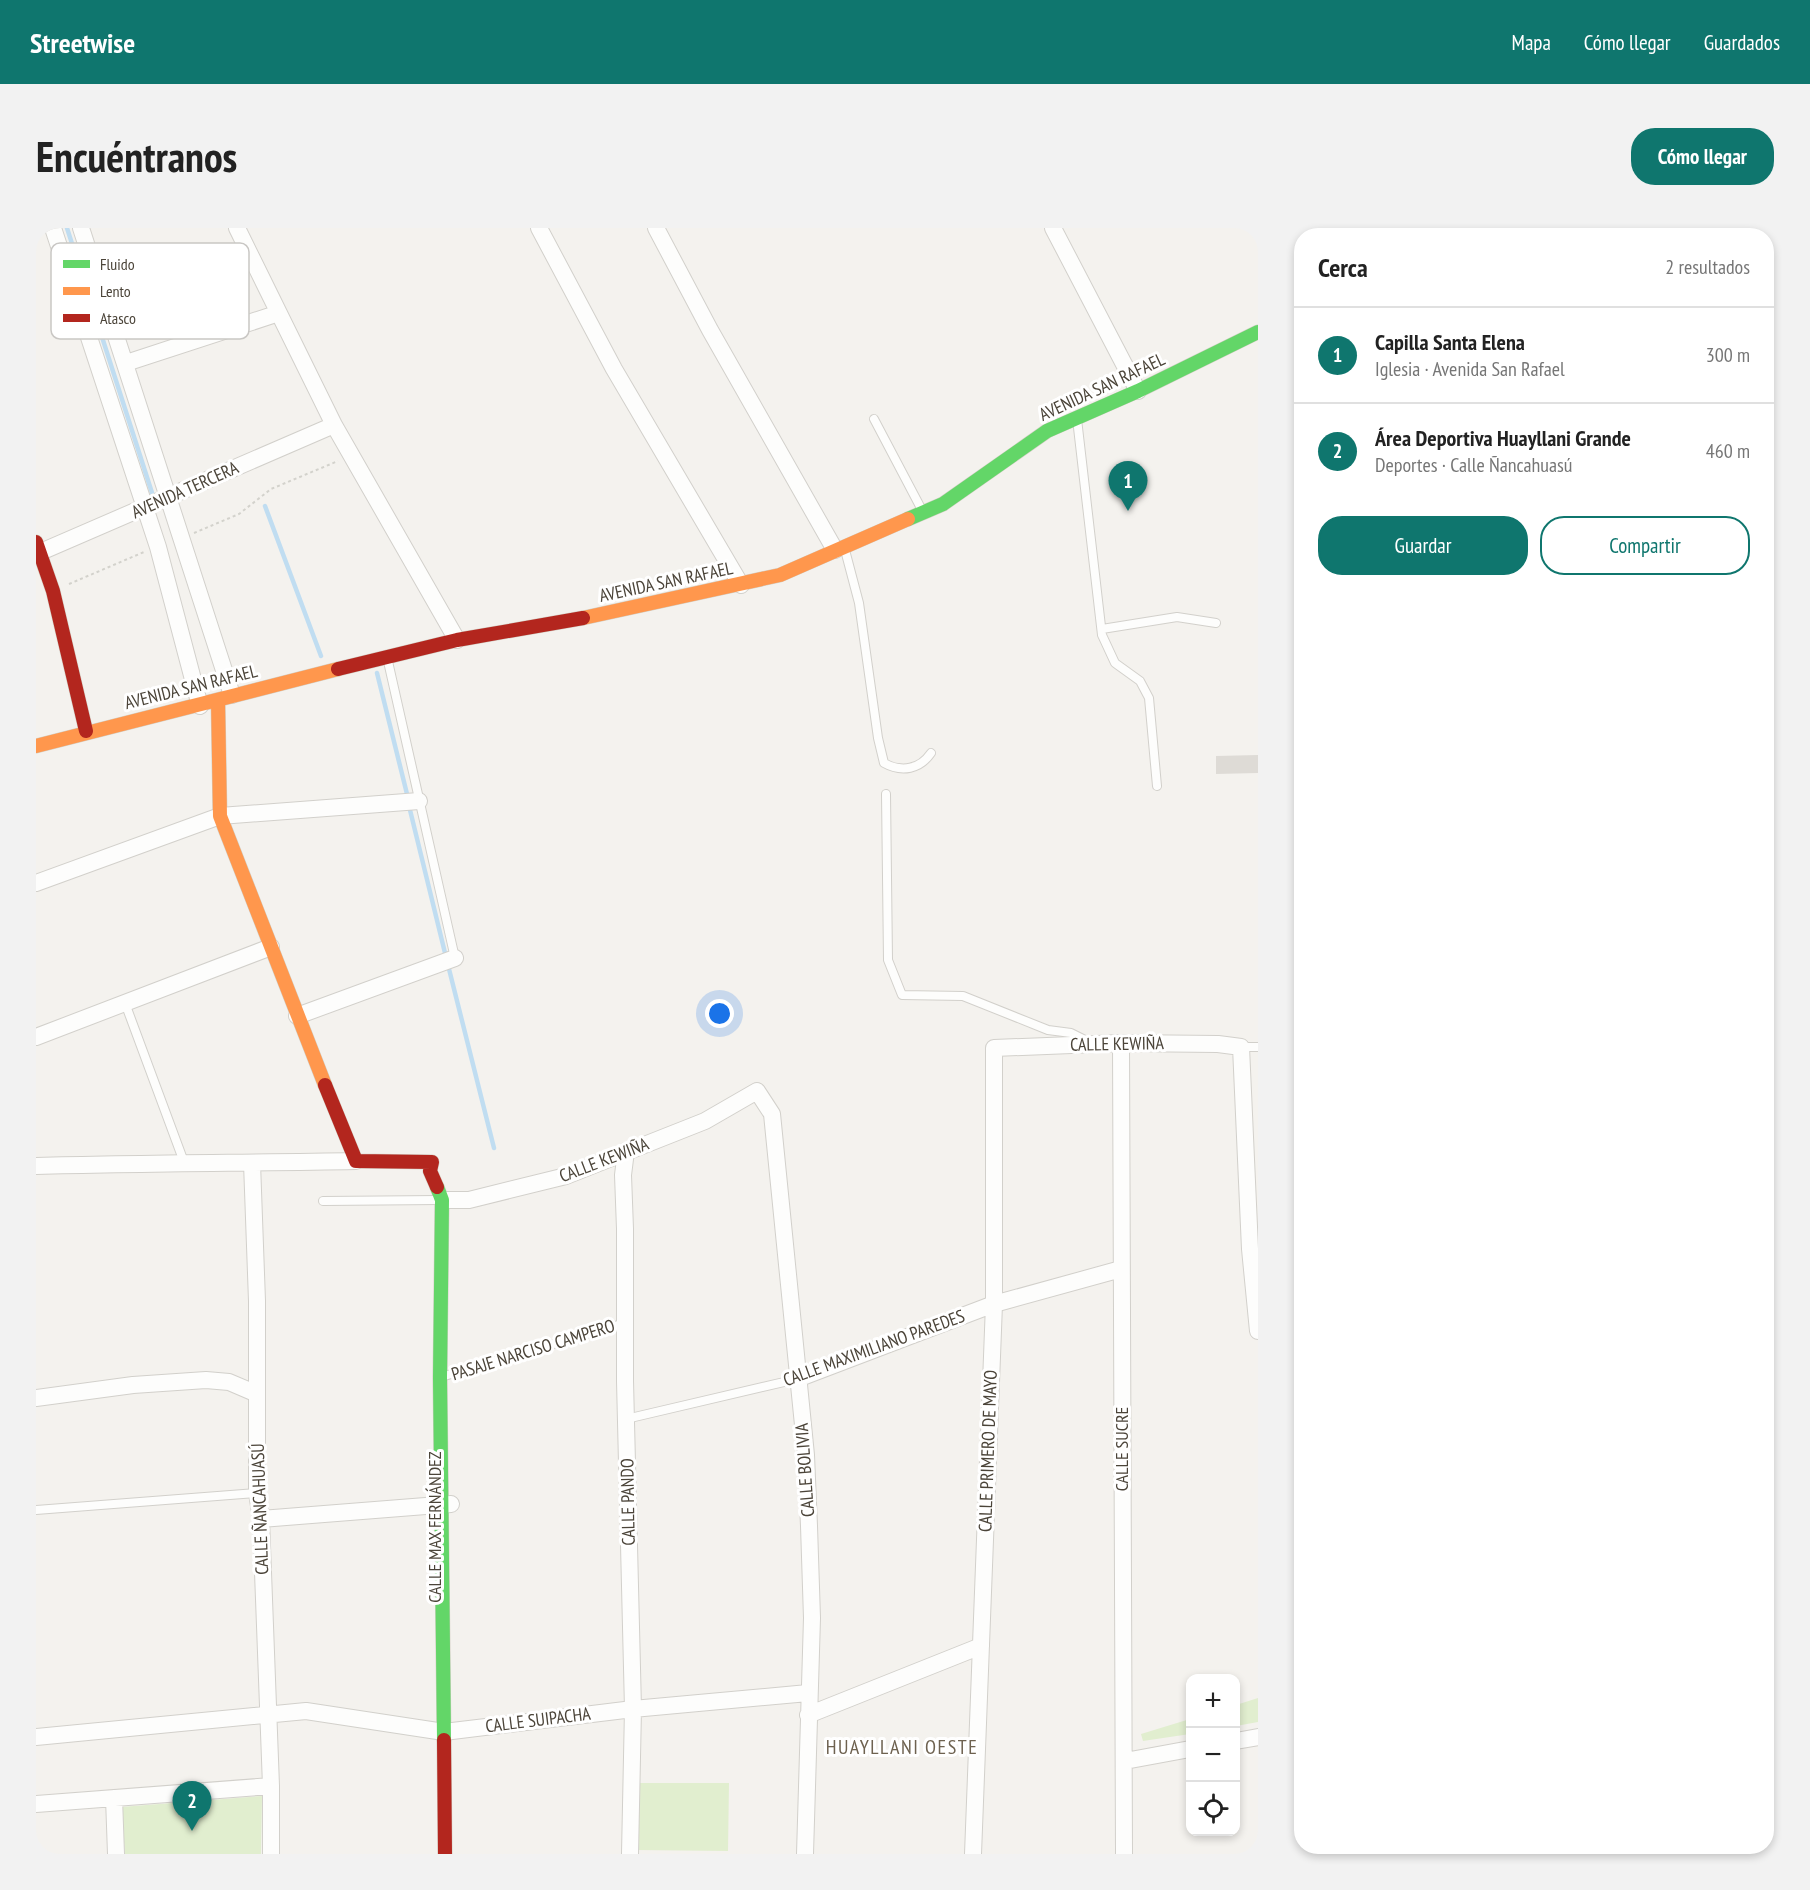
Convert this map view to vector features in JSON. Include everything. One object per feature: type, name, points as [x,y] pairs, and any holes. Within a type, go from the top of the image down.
[{"type":"street","points":[[53,228],[58,243]]},
{"type":"street","points":[[81,228],[86,243]]},
{"type":"street","points":[[237,228],[244,243]]},
{"type":"street","points":[[538,228],[614,369],[741,585]]},
{"type":"street","points":[[656,228],[710,330],[839,548]]},
{"type":"street","points":[[1053,228],[1138,391]]},
{"type":"street","points":[[249,252],[334,425],[457,640]]},
{"type":"street","points":[[249,323],[279,313]]},
{"type":"street","name":"AVENIDA SAN RAFAEL","points":[[36,746],[86,731],[200,706],[225,697],[457,640],[602,615],[780,575],[943,504],[1047,431],[1138,391],[1258,332]]},
{"type":"street","points":[[90,339],[145,507],[200,706]]},
{"type":"street","points":[[118,339],[169,496],[225,697],[220,816],[356,1161]]},
{"type":"street","points":[[126,363],[199,339]]},
{"type":"street","name":"AVENIDA TERCERA","points":[[37,550],[145,507],[334,425]]},
{"type":"street","points":[[37,550],[53,591],[86,731]]},
{"type":"street","points":[[36,883],[220,816],[419,801]]},
{"type":"street","points":[[36,1037],[271,947]]},
{"type":"street","points":[[297,1016],[455,958]]},
{"type":"street","name":"CALLE KEWIÑA","points":[[994,1048],[1093,1044],[1218,1044],[1241,1047]]},
{"type":"street","name":"CALLE SUCRE","points":[[1121,1044],[1125,1854]]},
{"type":"street","points":[[1241,1047],[1250,1249],[1258,1331]]},
{"type":"street","name":"CALLE PRIMERO DE MAYO","points":[[973,1854],[994,1304],[994,1048]]},
{"type":"street","name":"CALLE KEWIÑA","points":[[447,1200],[469,1200],[566,1176],[705,1121],[757,1091]]},
{"type":"street","name":"CALLE BOLIVIA","points":[[757,1091],[772,1114],[806,1455],[812,1618],[808,1692],[805,1854]]},
{"type":"street","name":"CALLE PANDO","points":[[626,1151],[623,1175],[626,1229],[626,1419],[633,1709],[630,1854]]},
{"type":"street","points":[[36,1166],[184,1162],[432,1162],[430,1171],[447,1200]]},
{"type":"street","name":"CALLE ÑANCAHUASÚ","points":[[252,1163],[257,1301],[257,1493],[261,1519],[271,1786],[271,1854]]},
{"type":"street","name":"CALLE MAX FERNÁNDEZ","points":[[447,1200],[446,1504],[449,1731],[456,1854]]},
{"type":"street","name":"CALLE MAXIMILIANO PAREDES","points":[[797,1379],[994,1304],[1121,1269]]},
{"type":"street","points":[[36,1398],[133,1384],[206,1380],[229,1382],[257,1394]]},
{"type":"street","points":[[261,1519],[446,1504]]},
{"type":"street","points":[[808,1715],[981,1646]]},
{"type":"street","name":"CALLE SUIPACHA","points":[[36,1737],[306,1711],[449,1731],[633,1709],[808,1692]]},
{"type":"street","name":"CALLE MAX FERNÁNDEZ","points":[[445,1854],[449,1731]]},
{"type":"street","points":[[1240,1740],[1258,1737]]},
{"type":"street","points":[[1125,1761],[1186,1750]]},
{"type":"street","points":[[36,1804],[271,1786]]},
{"type":"street","points":[[114,1798],[116,1854]]},
{"type":"lane","points":[[1077,418],[1102,635],[1115,663],[1140,681],[1149,698],[1157,786]]},
{"type":"lane","points":[[874,419],[924,512]]},
{"type":"lane","points":[[839,548],[851,569],[859,603],[878,738],[884,763],[891,767],[915,767],[924,764],[931,753]]},
{"type":"lane","points":[[1102,629],[1178,617],[1216,622]]},
{"type":"lane","points":[[387,657],[455,958]]},
{"type":"lane","points":[[886,794],[888,960],[902,995],[963,996],[1048,1030],[1071,1033],[1093,1044]]},
{"type":"lane","points":[[125,1003],[184,1162]]},
{"type":"lane","points":[[1241,1047],[1258,1047]]},
{"type":"lane","points":[[323,1201],[447,1200]]},
{"type":"lane","name":"PASAJE NARCISO CAMPERO","points":[[446,1376],[625,1323]]},
{"type":"lane","name":"CALLE MAXIMILIANO PAREDES","points":[[626,1419],[797,1379]]},
{"type":"lane","points":[[36,1510],[257,1493]]},
{"type":"green space","points":[[1258,1698],[1258,1722],[1240,1725],[1240,1704]]},
{"type":"green space","points":[[1186,1720],[1186,1735],[1143,1741],[1141,1734]]},
{"type":"green space","points":[[636,1783],[729,1783],[728,1851],[635,1850]]},
{"type":"green space","points":[[262,1796],[261,1854],[125,1854],[121,1807]]},
{"type":"building","points":[[1258,755],[1258,773],[1216,774],[1216,756]]},
{"type":"waterway","points":[[67,228],[72,243]]},
{"type":"waterway","points":[[103,339],[154,499]]},
{"type":"waterway","points":[[265,506],[321,656]]},
{"type":"waterway","points":[[377,673],[407,794]]},
{"type":"waterway","points":[[410,810],[445,953]]},
{"type":"waterway","points":[[449,969],[494,1148]]},
{"type":"traffic: fast","points":[[908,519],[943,504],[1047,431],[1138,391],[1258,332]]},
{"type":"traffic: fast","points":[[437,1187],[442,1200],[440,1378],[444,1740]]},
{"type":"traffic: slow","points":[[583,618],[780,575],[908,519]]},
{"type":"traffic: slow","points":[[36,746],[338,669]]},
{"type":"traffic: slow","points":[[218,700],[220,816],[325,1085]]},
{"type":"traffic: jam","points":[[36,542],[53,591],[86,731]]},
{"type":"traffic: jam","points":[[338,669],[457,640],[583,618]]},
{"type":"traffic: jam","points":[[325,1085],[356,1161],[432,1162],[430,1171],[437,1187]]},
{"type":"traffic: jam","points":[[444,1740],[445,1854]]},
{"type":"place","name":"Capilla Santa Elena","points":[[1128,511]]},
{"type":"place","name":"Área Deportiva Huayllani Grande","points":[[192,1831]]},
{"type":"district","name":"HUAYLLANI OESTE","points":[[902,1747]]}]
